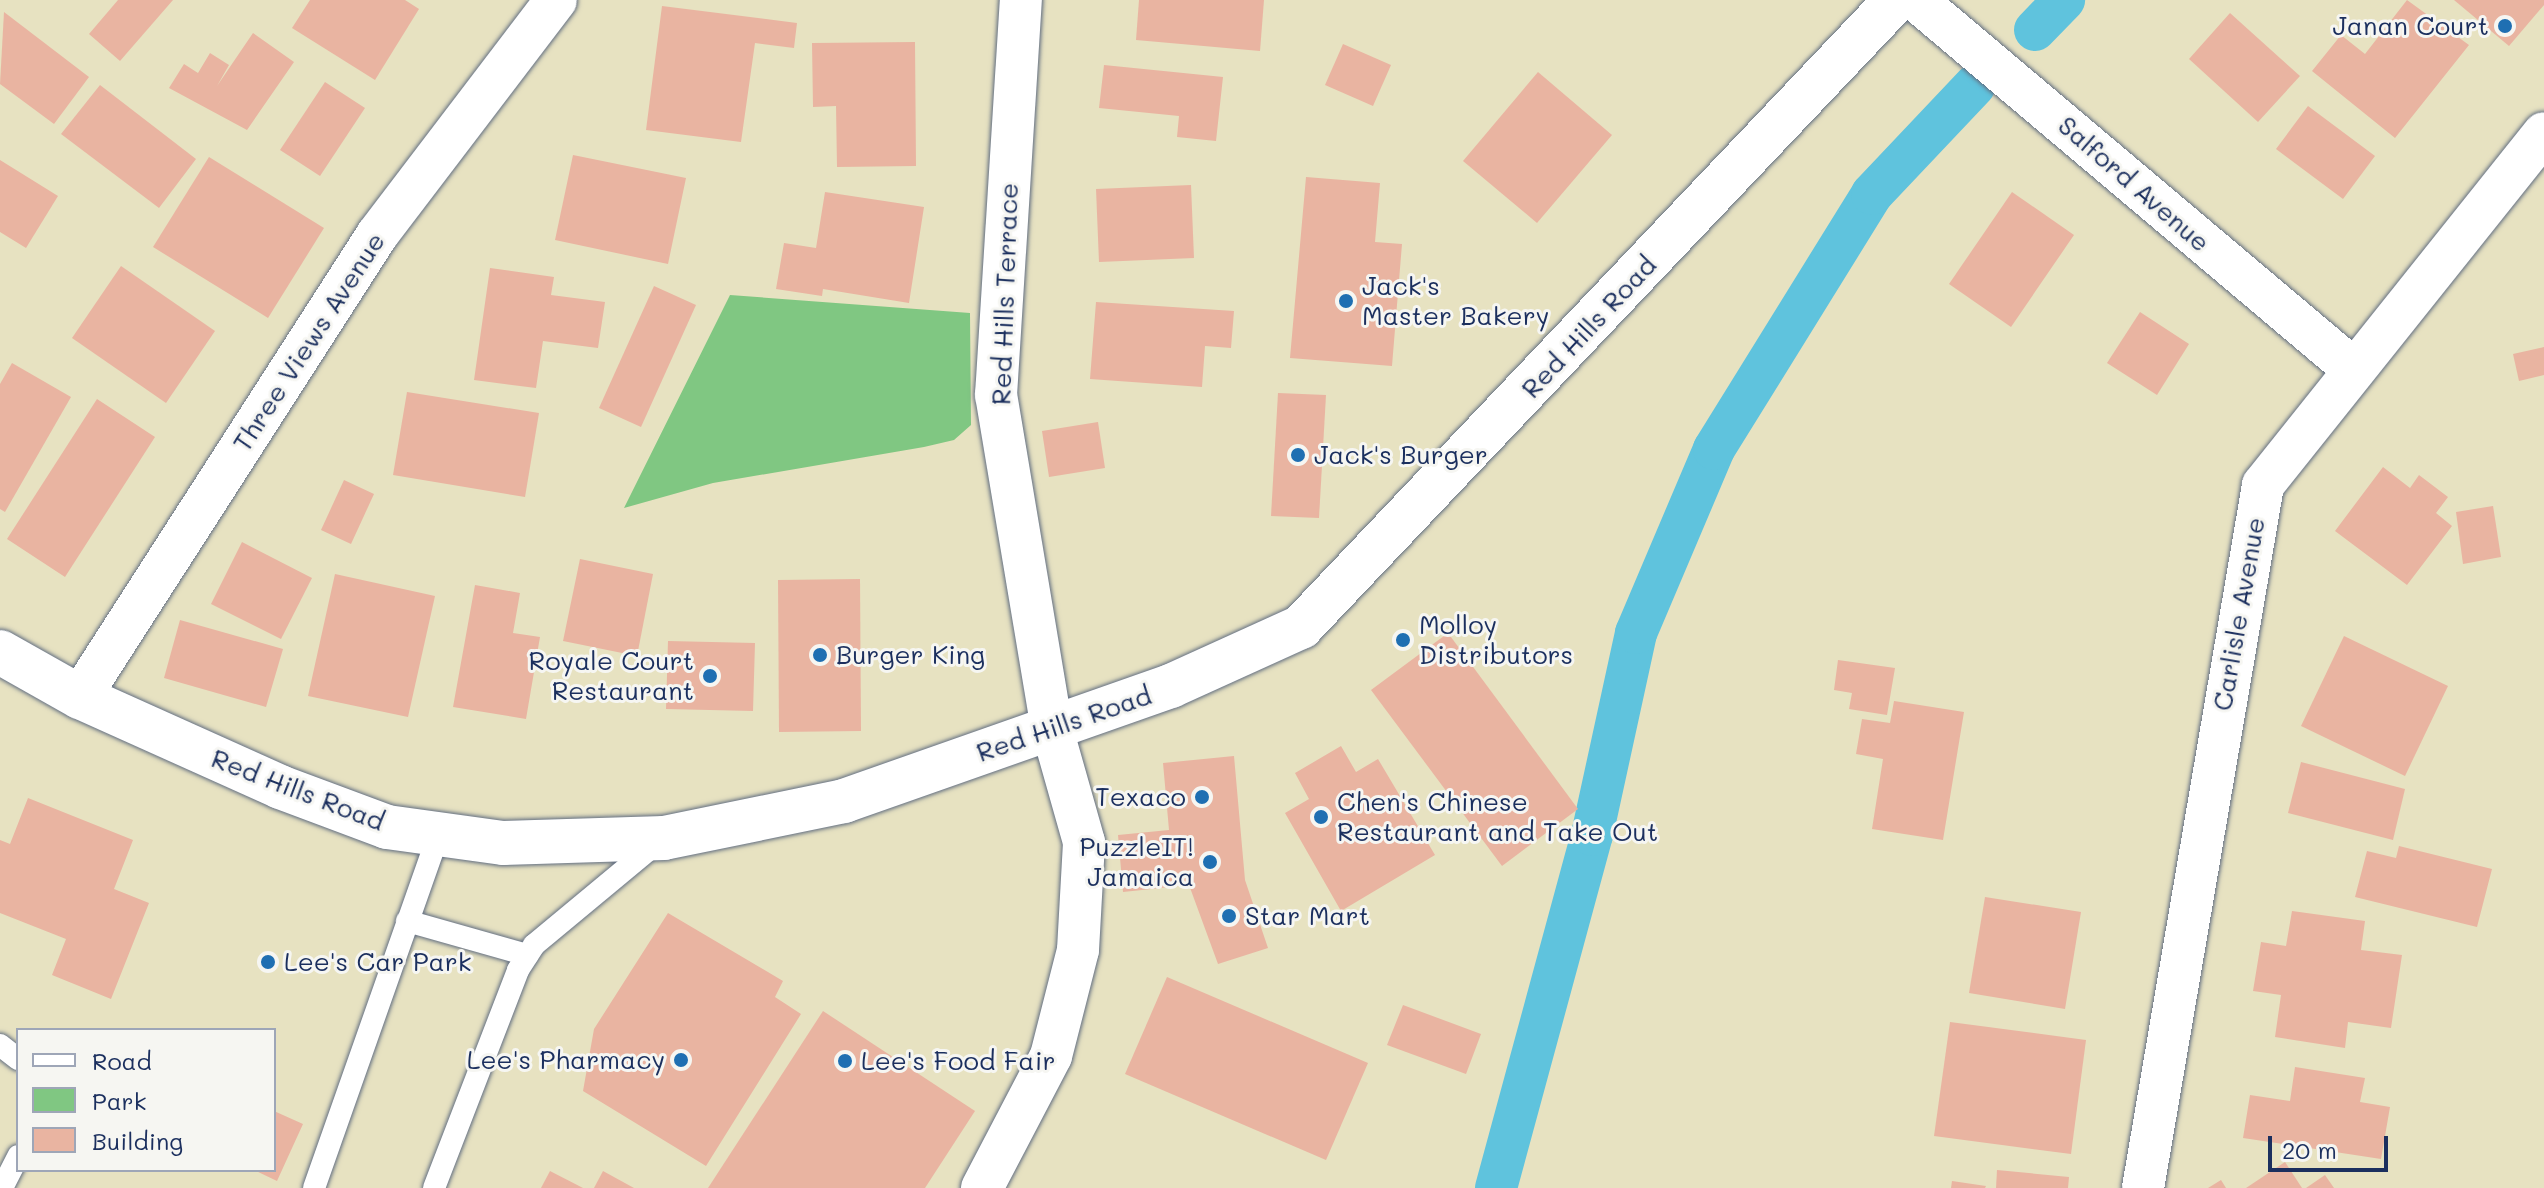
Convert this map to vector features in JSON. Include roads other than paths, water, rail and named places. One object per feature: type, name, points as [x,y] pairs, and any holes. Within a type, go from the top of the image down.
[{"type":"main road","name":"Red Hills Road","points":[[0,652],[80,697],[280,787],[387,827],[503,843],[664,838],[844,801],[1171,686],[1301,627],[1896,0]]},
{"type":"street","name":"Three Views Avenue","points":[[80,697],[377,235],[556,0]]},
{"type":"street","name":"Red Hills Terrace","points":[[982,1188],[1051,1056],[1078,950],[1084,842],[1052,729],[996,395],[1021,0]]},
{"type":"street","name":"Salford Avenue","points":[[1916,0],[2352,368]]},
{"type":"street","name":"Carlisle Avenue","points":[[2143,1188],[2263,485],[2352,368],[2544,133]]},
{"type":"lane","points":[[314,1188],[439,834]]},
{"type":"lane","points":[[434,1188],[527,955],[664,838]]},
{"type":"lane","points":[[407,921],[527,955]]},
{"type":"lane","points":[[0,1045],[16,1057]]},
{"type":"lane","points":[[2,1188],[16,1160]]},
{"type":"waterway","points":[[2035,30],[2064,0]]},
{"type":"waterway","points":[[1496,1188],[1592,835],[1636,633],[1714,449],[1872,194],[1974,86]]},
{"type":"place","name":"Janan Court","points":[[2505,26]]},
{"type":"place","name":"Jack's Master Bakery","points":[[1346,301]]},
{"type":"place","name":"Jack's Burger","points":[[1298,455]]},
{"type":"place","name":"Molloy Distributors","points":[[1403,640]]},
{"type":"place","name":"Burger King","points":[[820,655]]},
{"type":"place","name":"Royale Court Restaurant","points":[[710,676]]},
{"type":"place","name":"Texaco","points":[[1202,797]]},
{"type":"place","name":"Chen's Chinese Restaurant and Take Out","points":[[1321,817]]},
{"type":"place","name":"PuzzleIT! Jamaica","points":[[1210,862]]},
{"type":"place","name":"Star Mart","points":[[1229,916]]},
{"type":"place","name":"Lee's Car Park","points":[[268,962]]},
{"type":"place","name":"Lee's Pharmacy","points":[[681,1060]]},
{"type":"place","name":"Lee's Food Fair","points":[[845,1061]]}]
